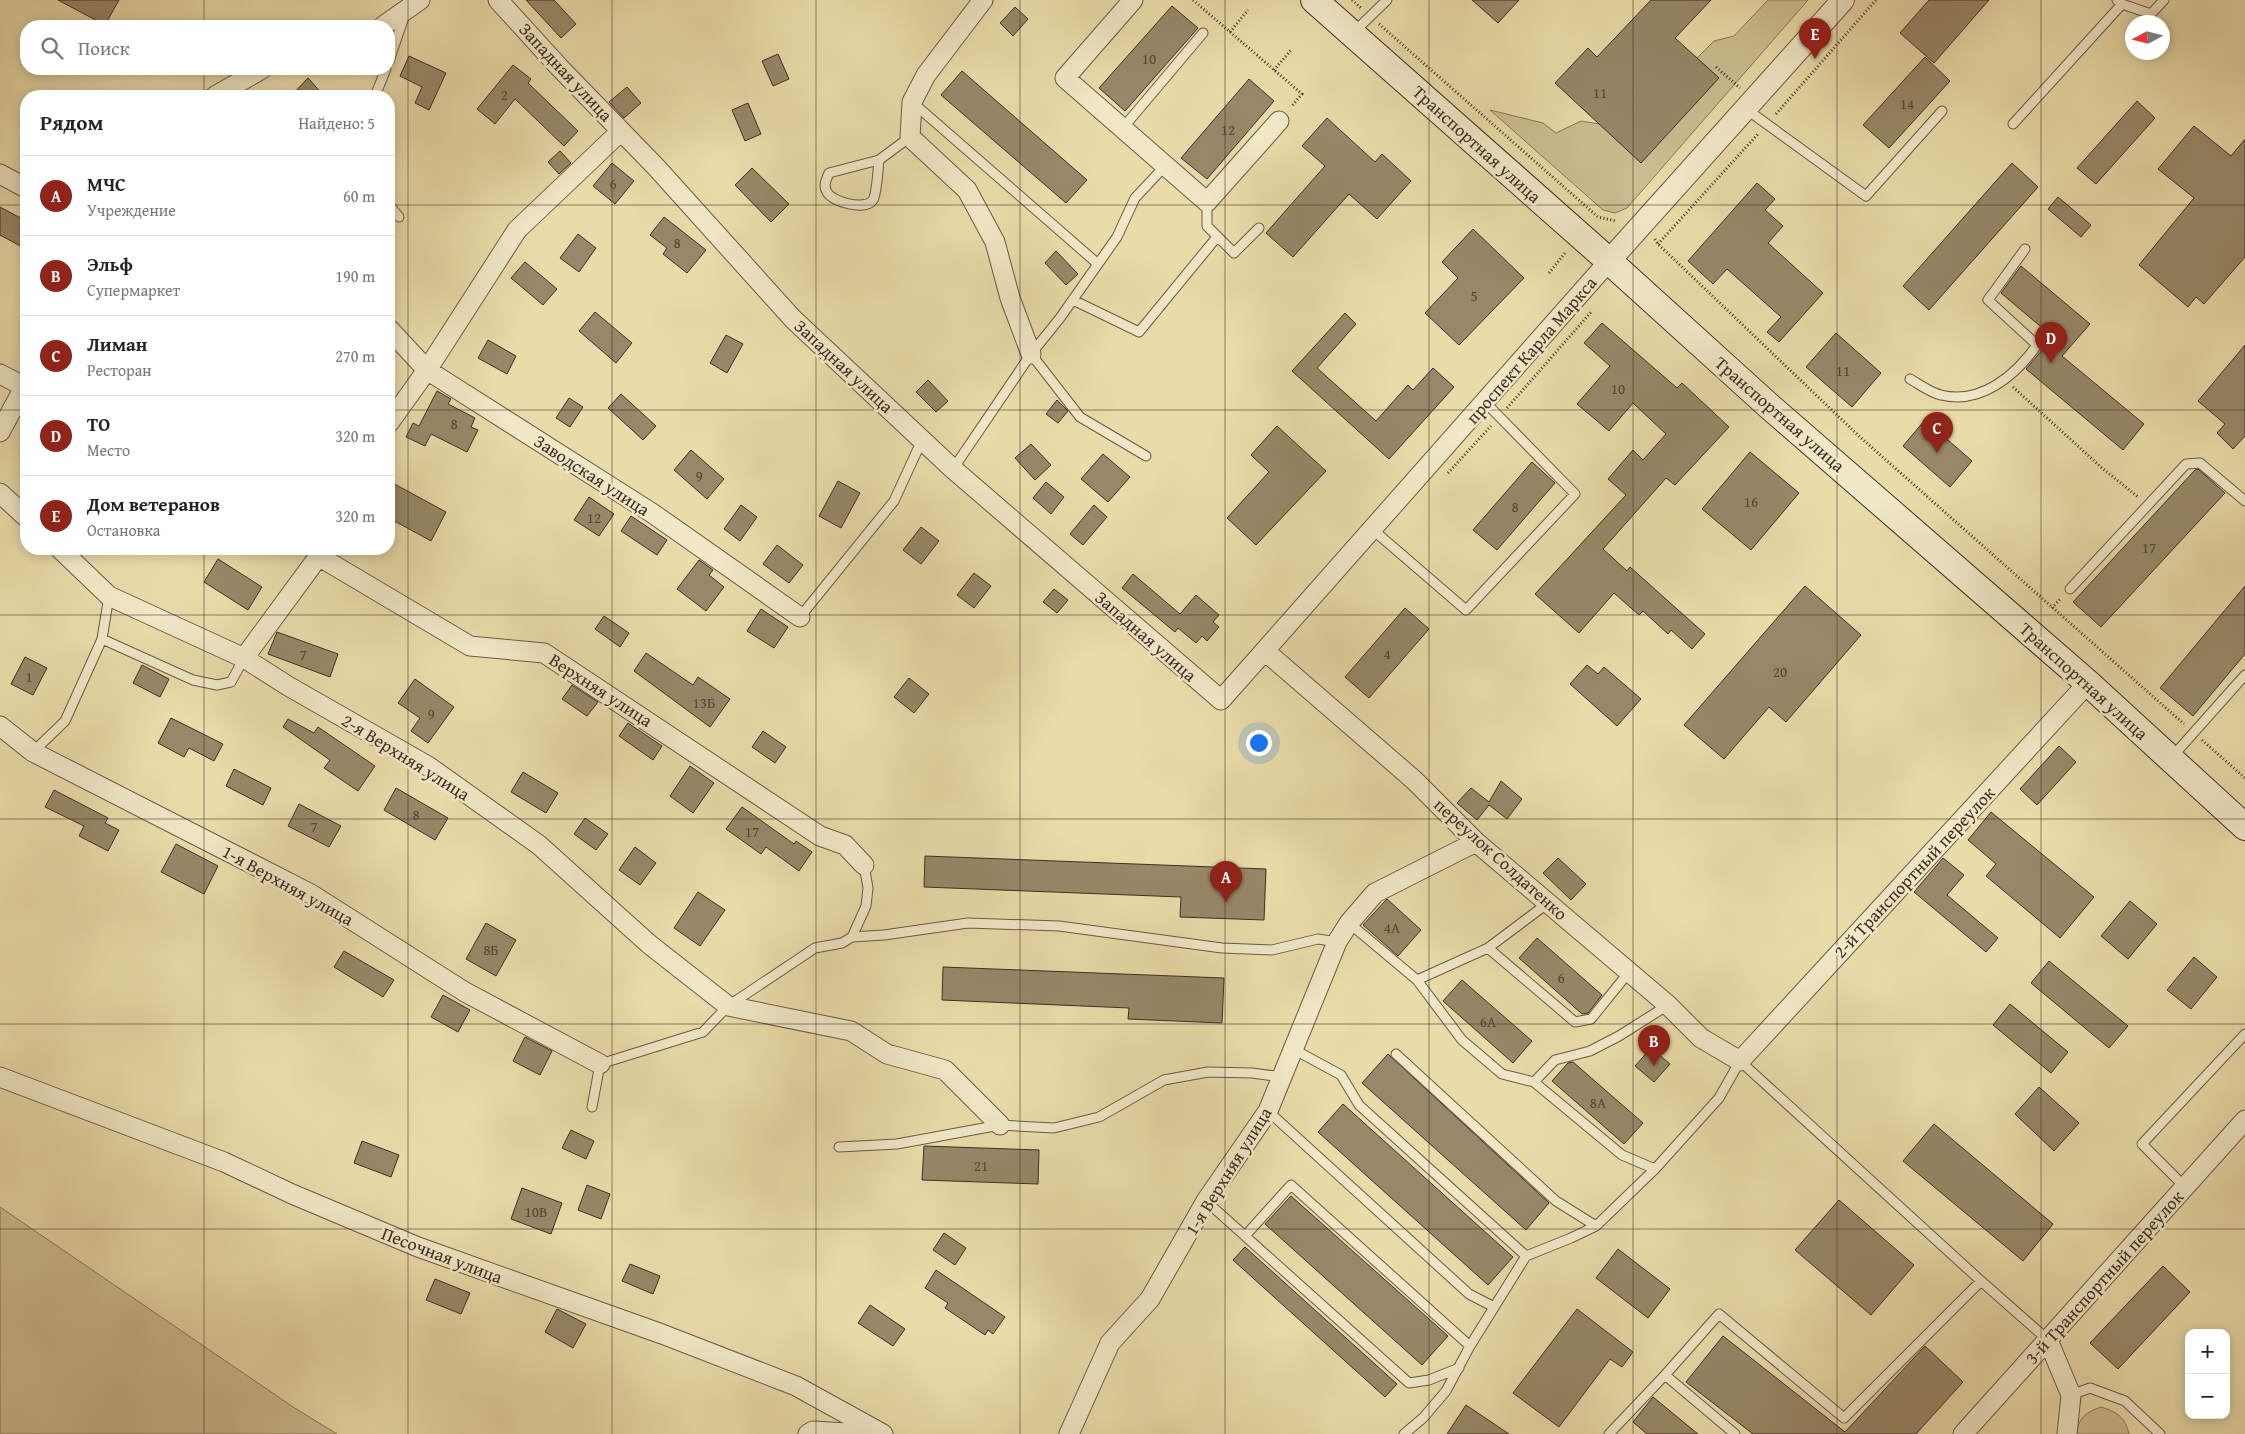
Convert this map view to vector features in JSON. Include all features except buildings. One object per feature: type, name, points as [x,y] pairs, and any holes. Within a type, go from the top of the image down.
[{"type":"main road","name":"Транспортная улица","points":[[1314,0],[1362,25],[1609,261],[1769,406],[2088,683],[2245,827]]},
{"type":"street","name":"Западная улица","points":[[498,0],[559,67],[656,167],[793,319],[953,469],[1220,700]]},
{"type":"street","points":[[982,0],[926,75],[912,102],[910,137],[967,190],[995,242],[1010,298],[1031,354]]},
{"type":"street","points":[[1133,0],[1064,78],[1206,202],[1279,121]]},
{"type":"street","name":"проспект Карла Маркса","points":[[1220,700],[1609,261],[1744,99],[1843,0]]},
{"type":"street","points":[[392,20],[413,5]]},
{"type":"street","points":[[225,90],[252,75]]},
{"type":"street","points":[[395,415],[427,370],[518,230],[621,131]]},
{"type":"street","points":[[0,174],[20,185]]},
{"type":"street","name":"Заводская улица","points":[[395,335],[427,370],[652,513],[800,616]]},
{"type":"street","points":[[0,374],[20,383]]},
{"type":"street","points":[[0,432],[20,397]]},
{"type":"street","points":[[0,493],[20,511]]},
{"type":"street","name":"2-я Верхняя улица","points":[[66,555],[109,596],[244,658],[288,686],[428,766],[540,845],[649,944],[728,1006]]},
{"type":"street","points":[[244,658],[321,555]]},
{"type":"street","name":"Верхняя улица","points":[[325,555],[470,646],[544,653],[820,836],[845,845],[864,865]]},
{"type":"street","name":"переулок Солдатенко","points":[[1265,651],[1414,780],[1476,842],[1668,1005],[1701,1038],[1740,1061]]},
{"type":"street","name":"2-й Транспортный переулок","points":[[1740,1061],[2088,683]]},
{"type":"street","name":"1-я Верхняя улица","points":[[0,726],[33,752],[311,894],[465,992],[600,1064]]},
{"type":"street","name":"1-я Верхняя улица","points":[[1069,1434],[1110,1343],[1150,1299],[1206,1201],[1268,1111],[1337,942],[1349,922],[1376,893],[1476,842]]},
{"type":"street","points":[[728,1006],[850,1032],[887,1054],[945,1070],[1000,1125]]},
{"type":"street","name":"Песочная улица","points":[[0,1077],[224,1162],[292,1194],[418,1247],[662,1334],[796,1386],[883,1434]]},
{"type":"street","name":"3-й Транспортный переулок","points":[[1964,1434],[2245,1120]]},
{"type":"street","points":[[2048,1340],[2070,1395],[2066,1434]]},
{"type":"street","points":[[808,1434],[813,1431],[863,1434]]},
{"type":"lane","points":[[1362,25],[1387,0]]},
{"type":"lane","points":[[2013,124],[2120,2],[2151,14],[2164,0]]},
{"type":"lane","points":[[395,47],[413,5]]},
{"type":"lane","points":[[1122,128],[1203,33]]},
{"type":"lane","points":[[377,90],[384,75]]},
{"type":"lane","points":[[1744,99],[1866,196],[1942,111]]},
{"type":"lane","points":[[912,102],[1098,264]]},
{"type":"lane","points":[[879,160],[874,199],[867,205],[859,206],[830,197],[826,191],[825,183],[829,173],[879,160],[910,137]]},
{"type":"lane","points":[[953,469],[1031,354],[1073,300],[1117,237],[1135,198],[1165,166]]},
{"type":"lane","points":[[1206,202],[1207,226],[1234,253],[1259,228]]},
{"type":"lane","points":[[395,212],[399,217]]},
{"type":"lane","points":[[1073,300],[1139,332],[1218,237]]},
{"type":"lane","points":[[1910,379],[1940,395],[1969,397],[1994,387],[2026,361],[2037,345],[1988,300],[2025,249]]},
{"type":"lane","points":[[1031,354],[1080,417],[1146,456]]},
{"type":"lane","points":[[1372,529],[1466,610],[1575,494],[1485,402]]},
{"type":"lane","points":[[800,616],[894,501],[922,440]]},
{"type":"lane","points":[[2070,589],[2186,464],[2200,463],[2245,501]]},
{"type":"lane","points":[[33,752],[65,721],[102,638],[109,596]]},
{"type":"lane","points":[[102,638],[193,680],[216,685],[232,682],[244,658]]},
{"type":"lane","points":[[2170,759],[2245,675]]},
{"type":"lane","points":[[852,937],[866,906],[868,888],[864,865]]},
{"type":"lane","points":[[1417,980],[1488,948],[1548,903]]},
{"type":"lane","points":[[1349,922],[1417,980],[1462,1040],[1502,1074],[1534,1082],[1622,1155],[1655,1168]]},
{"type":"lane","points":[[592,1107],[600,1064],[702,1032],[728,1006],[815,948],[842,943],[852,937],[884,935],[968,923],[1059,926],[1222,948],[1272,950],[1318,940],[1337,942]]},
{"type":"lane","points":[[1488,948],[1575,1022],[1591,1019],[1629,972]]},
{"type":"lane","points":[[1534,1082],[1554,1060],[1590,1052],[1620,1036],[1668,1005]]},
{"type":"lane","points":[[2185,1187],[2142,1144],[2245,1034]]},
{"type":"lane","points":[[1293,1049],[1340,1074],[1359,1105],[1526,1256]]},
{"type":"lane","points":[[1396,1054],[1556,1201],[1596,1226]]},
{"type":"lane","points":[[1404,1434],[1422,1418],[1446,1391],[1470,1346],[1526,1256],[1596,1226],[1655,1168],[1719,1098],[1740,1061],[2048,1340]]},
{"type":"lane","points":[[839,1147],[897,1144],[1000,1125],[1054,1128],[1099,1118],[1164,1080],[1208,1072],[1252,1073],[1282,1077]]},
{"type":"lane","points":[[1268,1111],[1469,1294],[1494,1307]]},
{"type":"lane","points":[[1245,1236],[1290,1186],[1470,1346]]},
{"type":"lane","points":[[1206,1201],[1409,1383],[1430,1380],[1459,1368]]},
{"type":"lane","points":[[1609,1434],[1719,1314],[1844,1418],[1981,1281]]},
{"type":"lane","points":[[1665,1375],[1736,1434]]},
{"type":"lane","points":[[2070,1395],[2090,1388],[2124,1401],[2160,1434]]},
{"type":"path","points":[[1352,0],[1362,25],[1598,217]]},
{"type":"path","points":[[1195,1],[1302,94],[1279,121]]},
{"type":"path","points":[[1230,32],[1248,10]]},
{"type":"path","points":[[1274,70],[1292,49]]},
{"type":"path","points":[[1716,67],[1744,99]]},
{"type":"path","points":[[1658,244],[1860,437],[2245,778]]},
{"type":"path","points":[[1549,272],[1565,254]]},
{"type":"path","points":[[2005,378],[2102,468],[2148,505]]},
{"type":"shaded area","points":[[1768,0],[1808,0],[1627,208],[1615,213],[1603,210],[1490,110],[1543,123],[1556,133],[1581,121],[1599,124],[1719,78],[1697,58],[1714,41],[1734,36]]},
{"type":"shaded area","points":[[0,1207],[293,1407],[337,1434],[0,1434]]},
{"type":"shaded area","points":[[2101,1407],[2120,1416],[2129,1434],[2075,1434],[2084,1416]]},
{"type":"place","name":"Дом ветеранов","points":[[1815,59]]},
{"type":"place","name":"ТО","points":[[2051,363]]},
{"type":"place","name":"Лиман","points":[[1937,453]]},
{"type":"place","name":"МЧС","points":[[1226,902]]},
{"type":"place","name":"Эльф","points":[[1654,1066]]}]
